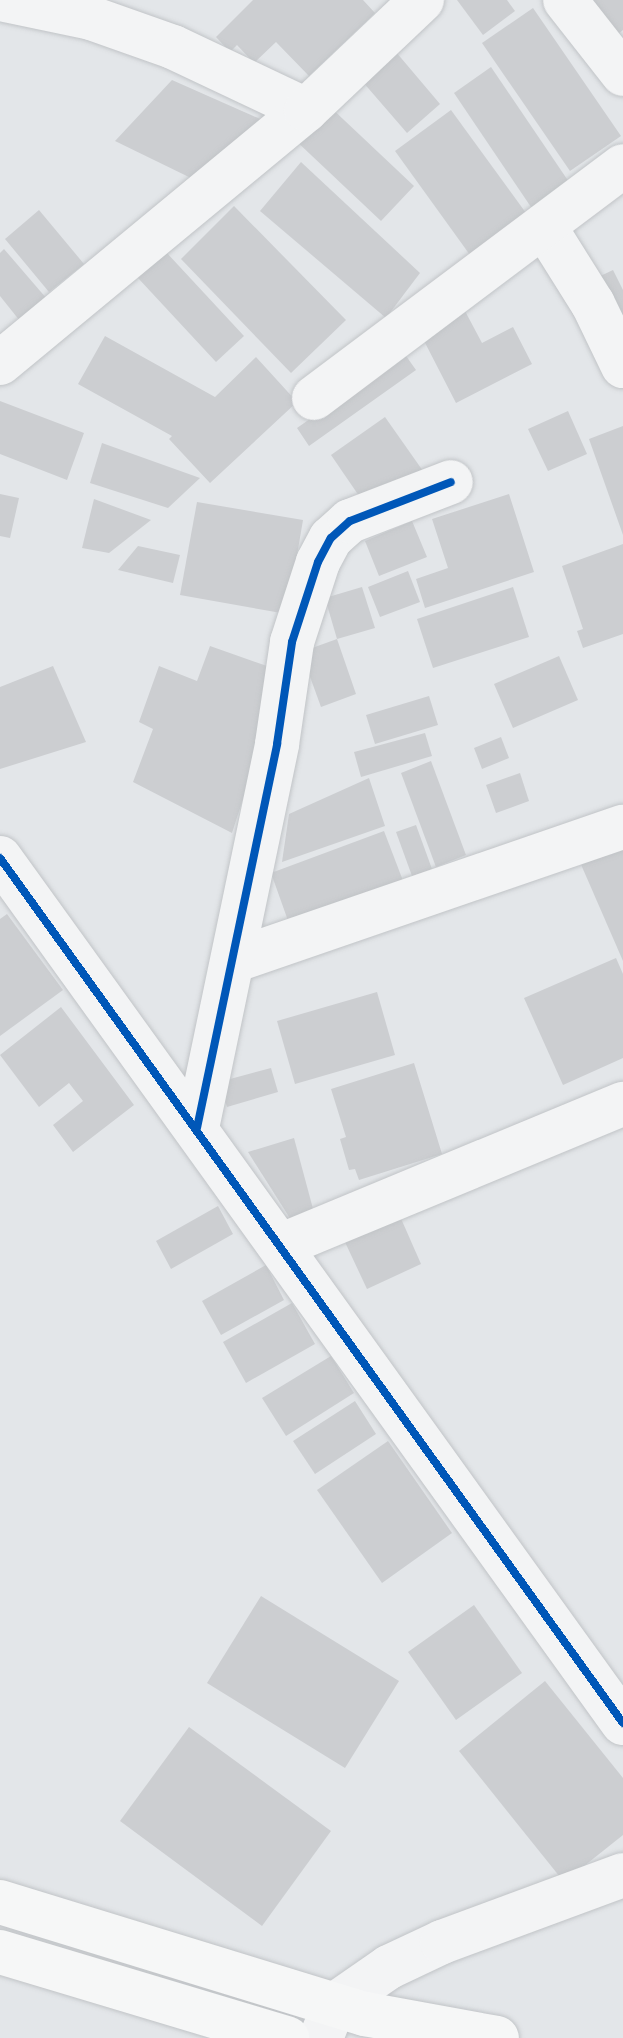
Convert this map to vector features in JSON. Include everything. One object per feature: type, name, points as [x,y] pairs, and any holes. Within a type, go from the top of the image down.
[{"type":"main road","points":[[0,1902],[328,2022],[365,2014],[497,2038]]},
{"type":"main road","points":[[0,1952],[287,2038]]},
{"type":"street","points":[[5,0],[93,9],[306,110]]},
{"type":"street","points":[[0,363],[306,110],[422,0]]},
{"type":"street","points":[[565,0],[623,74]]},
{"type":"street","points":[[314,398],[623,166]]},
{"type":"street","points":[[544,226],[593,304],[623,366]]},
{"type":"street","points":[[197,1128],[285,700],[292,642],[318,562],[331,538],[350,521],[451,482]]},
{"type":"street","points":[[233,961],[623,827]]},
{"type":"street","points":[[0,858],[282,1245],[623,1723]]},
{"type":"street","points":[[282,1245],[623,1104]]},
{"type":"street","points":[[328,2022],[389,1967],[442,1942],[623,1875]]},
{"type":"building","points":[[253,0],[363,0],[375,13],[309,76],[276,42],[254,63],[237,45],[230,52],[216,37]]},
{"type":"building","points":[[457,0],[507,0],[515,11],[483,35]]},
{"type":"building","points":[[587,0],[623,0],[623,30],[614,37]]},
{"type":"building","points":[[533,8],[621,136],[570,171],[482,43]]},
{"type":"building","points":[[396,52],[440,104],[407,133],[362,81]]},
{"type":"building","points":[[491,67],[571,185],[533,210],[454,93]]},
{"type":"building","points":[[172,80],[267,122],[193,179],[115,141]]},
{"type":"building","points":[[326,103],[414,186],[381,221],[293,138]]},
{"type":"building","points":[[451,110],[526,213],[470,255],[395,151]]},
{"type":"building","points":[[301,162],[420,273],[386,318],[260,211]]},
{"type":"building","points":[[234,206],[346,320],[291,373],[181,259]]},
{"type":"building","points":[[39,210],[84,264],[49,292],[5,239]]},
{"type":"building","points":[[4,249],[47,299],[20,321],[0,296],[0,253]]},
{"type":"building","points":[[166,252],[244,336],[216,362],[138,278]]},
{"type":"building","points":[[613,270],[623,290],[623,342],[592,280]]},
{"type":"building","points":[[465,311],[482,343],[513,327],[532,364],[456,403],[421,335]]},
{"type":"building","points":[[389,332],[416,370],[309,446],[297,428],[347,393]]},
{"type":"building","points":[[105,336],[215,397],[256,357],[297,402],[210,483],[169,439],[172,436],[78,384]]},
{"type":"building","points":[[0,401],[84,433],[67,480],[0,454]]},
{"type":"building","points":[[568,411],[587,454],[548,471],[528,429]]},
{"type":"building","points":[[385,417],[423,471],[368,509],[331,455]]},
{"type":"building","points":[[623,426],[623,535],[589,439]]},
{"type":"building","points":[[102,443],[200,478],[168,508],[90,483]]},
{"type":"building","points":[[0,494],[19,498],[10,538],[0,536]]},
{"type":"building","points":[[509,494],[534,572],[425,608],[416,579],[448,568],[432,519]]},
{"type":"building","points":[[94,499],[151,520],[109,553],[82,548]]},
{"type":"building","points":[[197,502],[303,520],[287,614],[180,595]]},
{"type":"building","points":[[412,521],[427,557],[379,576],[365,541]]},
{"type":"building","points":[[623,544],[623,634],[583,648],[577,631],[583,629],[562,566]]},
{"type":"building","points":[[138,546],[180,555],[173,583],[118,570]]},
{"type":"building","points":[[408,571],[420,602],[380,617],[368,587]]},
{"type":"building","points":[[362,587],[375,628],[337,639],[325,598]]},
{"type":"building","points":[[513,587],[529,637],[433,668],[417,619]]},
{"type":"building","points":[[337,639],[356,694],[321,707],[301,652]]},
{"type":"building","points":[[210,646],[284,672],[232,833],[133,782],[153,729],[139,722],[159,666],[197,681]]},
{"type":"building","points":[[559,656],[578,700],[513,728],[494,684]]},
{"type":"building","points":[[53,666],[86,742],[0,769],[0,687]]},
{"type":"building","points":[[429,696],[438,725],[375,744],[366,715]]},
{"type":"building","points":[[425,733],[432,756],[361,777],[354,752]]},
{"type":"building","points":[[501,737],[509,758],[482,769],[474,748]]},
{"type":"building","points":[[431,761],[466,855],[436,867],[401,773]]},
{"type":"building","points":[[520,773],[529,801],[496,813],[486,785]]},
{"type":"building","points":[[369,778],[385,826],[282,862],[289,814]]},
{"type":"building","points":[[416,825],[432,869],[412,876],[396,832]]},
{"type":"building","points":[[384,831],[405,886],[291,929],[271,873]]},
{"type":"building","points":[[623,832],[623,961],[576,853]]},
{"type":"building","points":[[7,914],[63,990],[0,1036],[0,919]]},
{"type":"building","points":[[616,958],[623,974],[623,1058],[563,1085],[524,998]]},
{"type":"building","points":[[377,992],[395,1055],[295,1084],[277,1021]]},
{"type":"building","points":[[61,1007],[134,1105],[73,1152],[53,1125],[83,1101],[69,1083],[39,1107],[0,1055]]},
{"type":"building","points":[[414,1063],[442,1154],[359,1180],[355,1169],[349,1170],[340,1139],[346,1137],[331,1089]]},
{"type":"building","points":[[271,1068],[278,1092],[227,1107],[219,1082]]},
{"type":"building","points":[[294,1138],[316,1220],[298,1231],[248,1152]]},
{"type":"building","points":[[218,1206],[233,1234],[171,1269],[156,1241]]},
{"type":"building","points":[[399,1214],[421,1264],[367,1289],[344,1240]]},
{"type":"building","points":[[266,1265],[284,1300],[221,1335],[202,1301]]},
{"type":"building","points":[[292,1303],[315,1344],[246,1383],[223,1342]]},
{"type":"building","points":[[331,1356],[354,1393],[286,1436],[262,1398]]},
{"type":"building","points":[[355,1401],[376,1434],[315,1474],[293,1441]]},
{"type":"building","points":[[388,1441],[452,1533],[382,1583],[317,1490]]},
{"type":"building","points":[[261,1596],[399,1681],[345,1768],[207,1683]]},
{"type":"building","points":[[474,1605],[522,1673],[456,1720],[408,1652]]},
{"type":"building","points":[[545,1681],[623,1778],[623,1835],[564,1882],[459,1751]]},
{"type":"building","points":[[189,1727],[331,1831],[262,1926],[120,1821]]},
{"type":"cycle path","points":[[197,1128],[277,744],[292,642],[318,562],[331,538],[350,521],[451,482]]},
{"type":"cycle path","points":[[0,858],[623,1723]]}]
